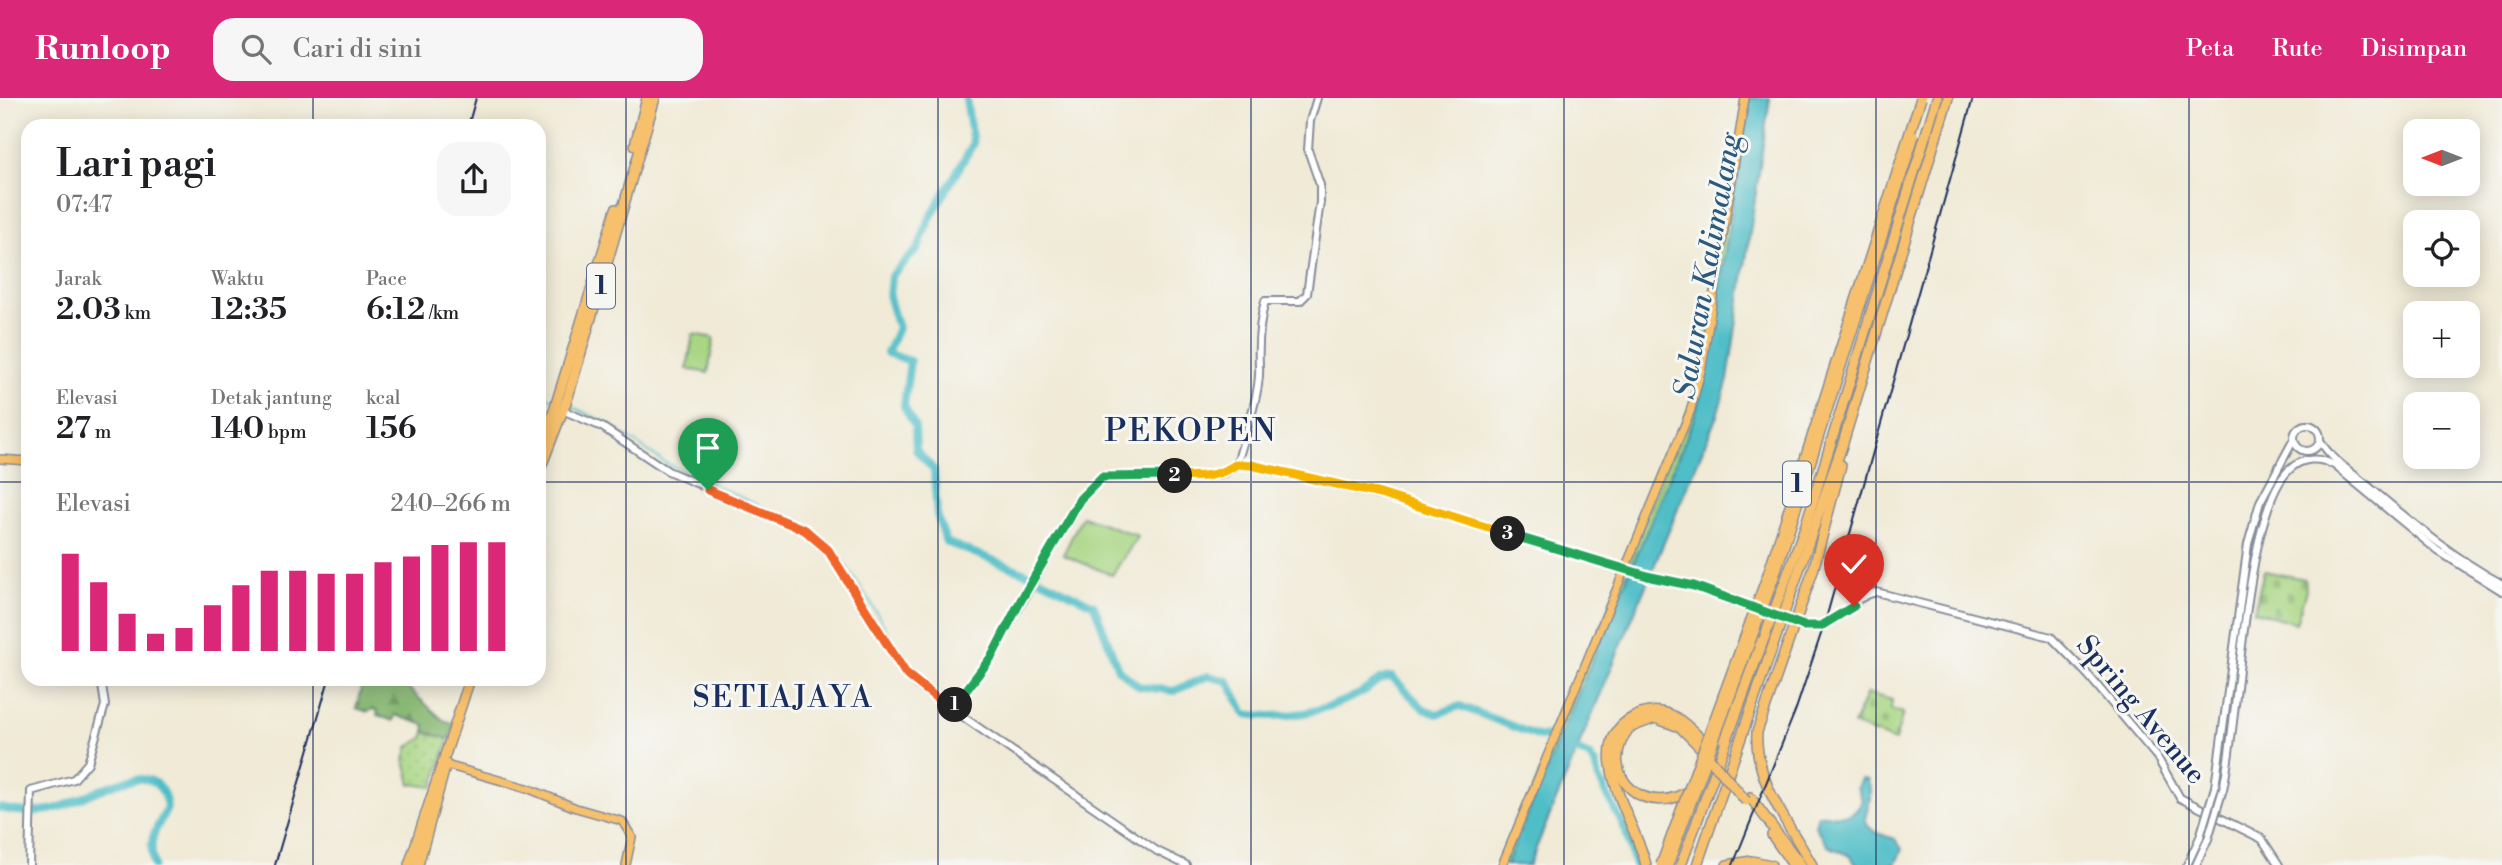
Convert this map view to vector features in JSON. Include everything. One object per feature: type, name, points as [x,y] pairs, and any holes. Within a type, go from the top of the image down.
[{"type":"highway","name":"1","points":[[546,440],[559,408],[647,98]]},
{"type":"highway","name":"1","points":[[546,450],[656,98]]},
{"type":"highway","name":"1","points":[[1661,865],[1768,574],[1921,98]]},
{"type":"highway","name":"1","points":[[1668,865],[1774,578],[1927,98]]},
{"type":"highway","name":"1","points":[[1681,865],[1806,524],[1937,98]]},
{"type":"highway","name":"1","points":[[1697,865],[1843,443],[1948,98]]},
{"type":"highway","points":[[1812,865],[1764,779],[1757,760],[1757,732],[1812,571],[1839,474],[1843,443]]},
{"type":"highway","points":[[1702,745],[1672,722],[1656,718],[1646,720],[1629,728],[1621,739],[1616,765],[1628,787],[1646,797],[1674,797],[1698,782],[1731,709],[1797,531],[1806,524]]},
{"type":"highway","points":[[418,865],[470,686]]},
{"type":"highway","points":[[410,865],[470,686]]},
{"type":"highway","points":[[1646,865],[1635,828],[1611,774],[1612,743],[1633,717],[1660,711],[1678,718],[1801,865]]},
{"type":"highway","points":[[1748,799],[1793,865]]},
{"type":"highway","points":[[1727,865],[1752,861],[1771,865]]},
{"type":"main road","points":[[1502,865],[1628,568],[1696,391],[1745,98]]},
{"type":"main road","points":[[0,459],[21,460]]},
{"type":"main road","points":[[446,765],[527,788],[576,808],[622,821],[632,837],[626,865]]},
{"type":"street","points":[[952,710],[992,656],[1080,499],[1096,480],[1114,476],[1208,477],[1224,473],[1237,464],[1256,389],[1259,323],[1265,300],[1302,301],[1307,294],[1320,202],[1320,185],[1308,150],[1310,121],[1317,98]]},
{"type":"street","points":[[559,408],[602,427],[668,471],[805,530],[818,539],[828,550],[906,674],[952,710],[1157,851],[1186,865]]},
{"type":"street","points":[[2187,865],[2200,837],[2215,787],[2234,634],[2252,526],[2273,475],[2293,441],[2296,430],[2306,425],[2316,429],[2320,440],[2337,460],[2438,551],[2502,591]]},
{"type":"street","points":[[2196,865],[2208,839],[2224,789],[2258,546],[2270,506],[2288,470],[2303,451],[2315,449],[2320,440]]},
{"type":"street","points":[[2293,441],[2303,451]]},
{"type":"street","points":[[2288,470],[2306,460],[2326,461],[2441,546],[2502,584]]},
{"type":"street","points":[[1237,464],[1380,494],[1628,568]]},
{"type":"street","name":"Spring Avenue","points":[[1628,568],[1651,577],[1681,582],[1813,627],[1830,622],[1875,592],[2051,637],[2089,676],[2157,757],[2180,798],[2262,839],[2278,865]]},
{"type":"street","points":[[29,865],[33,789],[68,782],[80,775],[88,763],[105,705],[102,686]]},
{"type":"green space","points":[[1745,98],[1750,98],[1704,382],[1693,421],[1507,865],[1502,865],[1620,580],[1630,569],[1631,554],[1696,391]]},
{"type":"green space","points":[[693,334],[714,338],[708,373],[687,369]]},
{"type":"green space","points":[[1082,516],[1138,536],[1112,575],[1063,555]]},
{"type":"green space","points":[[2264,571],[2305,579],[2306,590],[2296,623],[2254,611]]},
{"type":"green space","points":[[362,686],[406,686],[443,720],[455,724],[449,739],[425,732],[425,725],[395,715],[393,721],[377,715],[378,711],[373,709],[368,712],[356,708]]},
{"type":"green space","points":[[1867,693],[1892,700],[1891,709],[1903,713],[1895,741],[1853,725]]},
{"type":"green space","points":[[425,732],[449,739],[433,787],[411,784],[405,761],[408,747],[423,738]]},
{"type":"water","points":[[1750,98],[1770,98],[1728,380],[1716,418],[1529,865],[1506,865],[1693,421],[1704,382]]},
{"type":"water","points":[[1861,779],[1868,780],[1870,791],[1866,822],[1870,828],[1895,839],[1902,849],[1895,865],[1856,865],[1851,856],[1828,846],[1815,826],[1818,815],[1850,814],[1859,807],[1862,800],[1857,787]]},
{"type":"waterway","points":[[966,98],[973,144],[929,220],[918,249],[891,276],[889,298],[898,328],[887,353],[910,361],[904,406],[915,427],[916,450],[934,470],[937,515],[946,542],[1031,575]]},
{"type":"waterway","points":[[546,396],[553,399]]},
{"type":"waterway","points":[[570,406],[607,423],[664,462],[801,525]]},
{"type":"waterway","points":[[809,529],[838,555],[852,574],[911,673],[922,684],[952,703]]},
{"type":"waterway","points":[[1038,578],[1094,605],[1118,669],[1138,686],[1174,691],[1208,676],[1228,681],[1245,714],[1275,716],[1331,706],[1392,677],[1424,709],[1437,714],[1460,706],[1540,737],[1550,736]]},
{"type":"waterway","points":[[1579,751],[1589,756],[1595,764],[1599,779],[1626,831],[1635,865]]},
{"type":"waterway","points":[[0,808],[24,812],[49,810],[117,784],[134,779],[150,780],[161,789],[167,808],[152,841],[154,865]]},
{"type":"railway","points":[[470,119],[476,98]]},
{"type":"railway","points":[[1733,865],[1796,709],[1825,622],[1973,98]]},
{"type":"railway","points":[[275,865],[327,686]]},
{"type":"district","name":"PEKOPEN","points":[[1191,431]]},
{"type":"district","name":"SETIAJAYA","points":[[783,698]]},
{"type":"route","points":[[708,490],[805,530],[818,539],[828,550],[906,674],[952,710],[992,656],[1080,499],[1093,483],[1102,477],[1208,477],[1218,476],[1237,464],[1251,465],[1380,494],[1651,577],[1694,586],[1804,626],[1821,626],[1854,606]]},
{"type":"water label","name":"Saluran Kalimalang","points":[[1708,266]]}]
